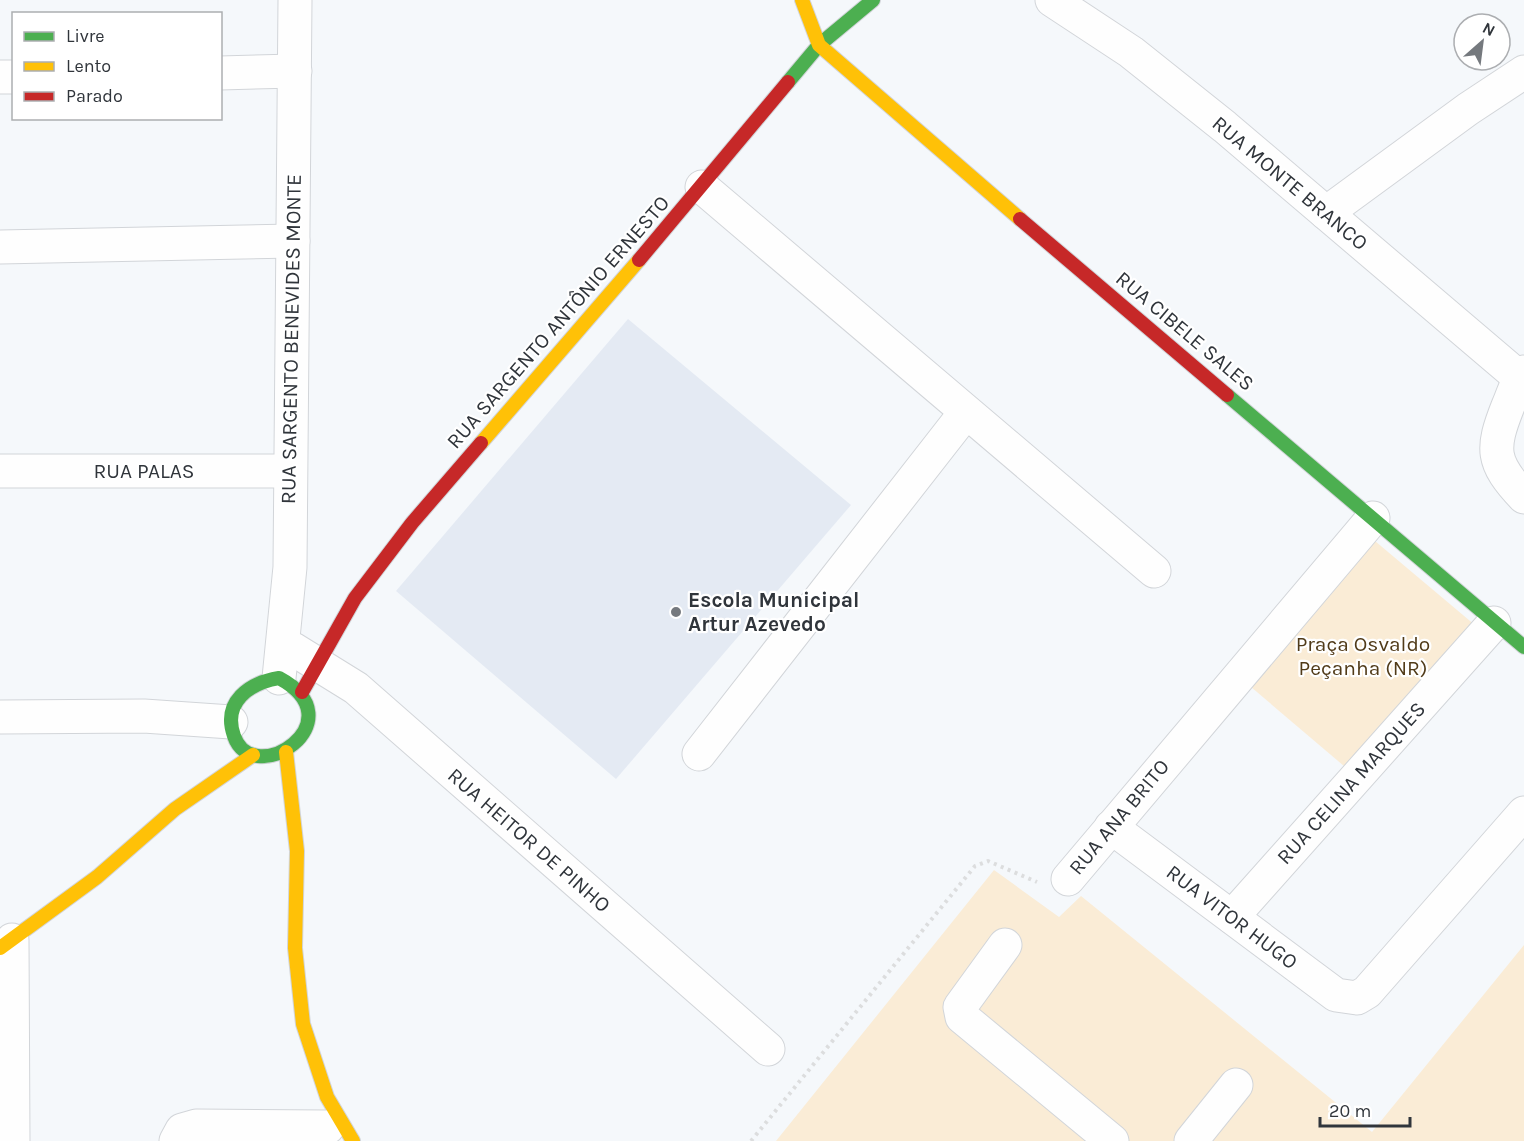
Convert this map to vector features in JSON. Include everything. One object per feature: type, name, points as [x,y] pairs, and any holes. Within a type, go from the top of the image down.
[{"type":"street","name":"RUA SARGENTO BENEVIDES MONTE","points":[[290,685],[282,642],[290,567],[289,471],[295,0]]},
{"type":"street","points":[[802,0],[819,45]]},
{"type":"street","name":"RUA SARGENTO ANTÔNIO ERNESTO","points":[[290,685],[318,664],[355,598],[412,523],[702,187],[819,45],[873,0]]},
{"type":"street","name":"RUA MONTE BRANCO","points":[[1052,0],[1131,52],[1225,127],[1522,375]]},
{"type":"street","name":"RUA CIBELE SALES","points":[[819,45],[857,80],[1524,647]]},
{"type":"street","points":[[222,73],[295,71]]},
{"type":"street","points":[[1326,213],[1468,109],[1524,72]]},
{"type":"street","points":[[702,187],[1154,572]]},
{"type":"street","points":[[0,247],[293,241]]},
{"type":"street","points":[[1522,375],[1496,436],[1496,459],[1510,483],[1524,497]]},
{"type":"street","points":[[699,754],[966,412]]},
{"type":"street","name":"RUA PALAS","points":[[0,471],[289,471]]},
{"type":"street","name":"RUA ANA BRITO","points":[[1068,879],[1373,518]]},
{"type":"street","name":"RUA CELINA MARQUES","points":[[1232,917],[1494,623]]},
{"type":"street","name":"RUA HEITOR DE PINHO","points":[[282,642],[356,687],[768,1049]]},
{"type":"street","points":[[264,680],[290,685],[307,704],[309,718],[305,732],[297,744],[286,752],[269,757],[253,755],[241,749],[234,737],[231,722],[233,708],[240,695],[251,685],[264,680]]},
{"type":"street","points":[[0,717],[144,716],[231,722]]},
{"type":"street","points":[[176,1141],[182,1130],[196,1126],[336,1132],[301,1019],[295,948],[298,883],[286,752]]},
{"type":"street","points":[[13,1141],[6,944],[97,877],[175,809],[253,755]]},
{"type":"street","name":"RUA VITOR HUGO","points":[[1111,828],[1336,994],[1347,999],[1357,998],[1367,992],[1524,813]]},
{"type":"street","points":[[1005,945],[960,1007],[962,1017],[1112,1141]]},
{"type":"street","points":[[1191,1141],[1236,1085]]},
{"type":"path","name":"RUA ANA BRITO","points":[[751,1141],[975,866],[988,861],[1047,886],[1059,884],[1068,879]]},
{"type":"shaded area","points":[[628,319],[851,505],[616,779],[396,591]]},
{"type":"green space","name":"Praça Osvaldo Peçanha (NR)","points":[[1375,541],[1476,626],[1351,772],[1251,687]]},
{"type":"green space","points":[[994,870],[1059,917],[1081,896],[1372,1132],[1524,945],[1524,1141],[776,1141]]},
{"type":"traffic: fast","points":[[788,82],[819,45],[873,0]]},
{"type":"traffic: fast","points":[[1227,395],[1524,647]]},
{"type":"traffic: fast","points":[[279,678],[301,695],[308,713],[305,730],[294,744],[278,753],[260,756],[245,751],[234,736],[231,724],[235,704],[241,696],[258,684],[279,678]]},
{"type":"traffic: slow","points":[[802,0],[819,45],[1020,219]]},
{"type":"traffic: slow","points":[[481,443],[639,260]]},
{"type":"traffic: slow","points":[[286,752],[297,851],[295,948],[303,1024],[327,1097],[353,1141]]},
{"type":"traffic: slow","points":[[0,948],[97,877],[175,809],[253,755]]},
{"type":"traffic: jam","points":[[639,260],[788,82]]},
{"type":"traffic: jam","points":[[1020,219],[1227,395]]},
{"type":"traffic: jam","points":[[302,692],[355,598],[412,523],[481,443]]},
{"type":"place","name":"Escola Municipal Artur Azevedo","points":[[676,612]]}]
